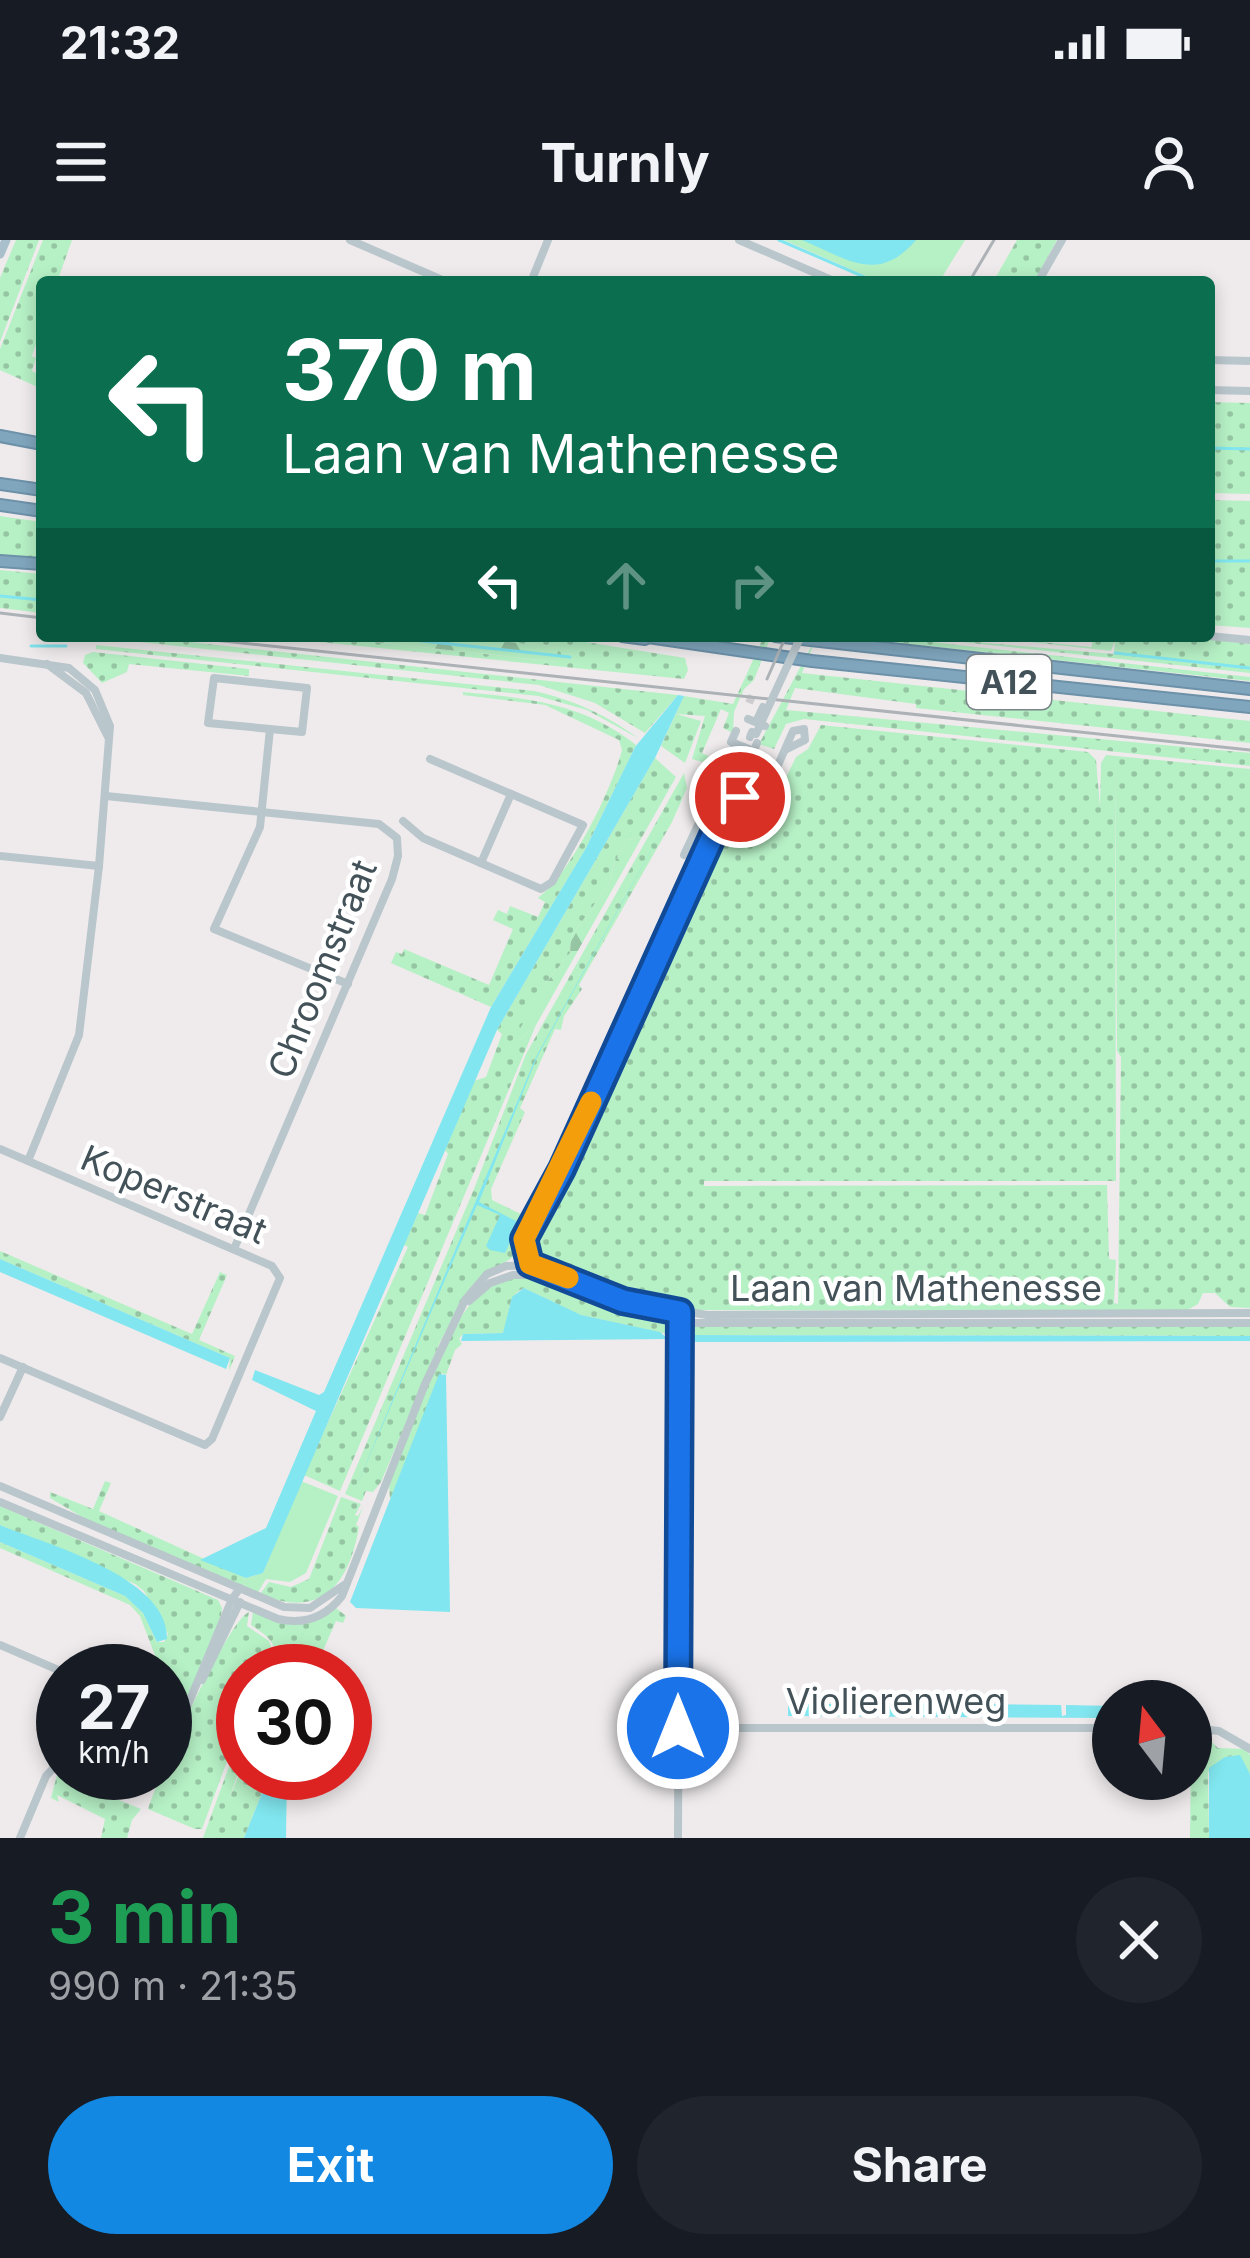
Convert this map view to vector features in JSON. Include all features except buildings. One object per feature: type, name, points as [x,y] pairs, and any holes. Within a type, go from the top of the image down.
[{"type":"highway","points":[[0,436],[36,443]]},
{"type":"highway","points":[[0,484],[36,489]]},
{"type":"highway","points":[[0,506],[36,510]]},
{"type":"highway","points":[[0,561],[36,564]]},
{"type":"highway","name":"A12","points":[[675,642],[1250,707]]},
{"type":"highway","name":"A12","points":[[678,642],[684,643]]},
{"type":"highway","name":"A12","points":[[830,642],[1250,688]]},
{"type":"main road","points":[[0,254],[6,240]]},
{"type":"street","points":[[533,276],[548,240]]},
{"type":"street","points":[[739,240],[822,276]]},
{"type":"street","points":[[1041,276],[1062,240]]},
{"type":"street","points":[[354,242],[433,276]]},
{"type":"street","points":[[1215,360],[1250,361]]},
{"type":"street","points":[[1215,391],[1250,392]]},
{"type":"street","points":[[1215,637],[1250,640]]},
{"type":"street","points":[[684,855],[704,811],[752,742],[798,642]]},
{"type":"street","points":[[0,658],[46,663],[86,693],[110,740],[79,1036],[28,1161]]},
{"type":"street","points":[[790,659],[803,665]]},
{"type":"street","points":[[214,678],[307,688],[302,732],[270,729],[208,723],[214,678]]},
{"type":"street","points":[[752,742],[766,705]]},
{"type":"street","points":[[270,729],[260,827],[214,929],[348,984]]},
{"type":"street","points":[[736,730],[731,742],[752,742]]},
{"type":"street","points":[[0,1502],[278,1619],[297,1622],[327,1612],[342,1597],[425,1384],[464,1305],[490,1283],[525,1267],[524,1239],[562,1169],[721,819],[734,797],[755,801],[765,796],[787,749]]},
{"type":"street","points":[[403,821],[423,838],[545,888],[584,825],[430,759]]},
{"type":"street","points":[[482,863],[511,794]]},
{"type":"street","name":"Chroomstraat","points":[[106,796],[379,824],[397,838],[392,879],[234,1249]]},
{"type":"street","points":[[704,811],[721,819]]},
{"type":"street","points":[[0,856],[99,866]]},
{"type":"street","name":"Koperstraat","points":[[0,1149],[272,1266],[280,1282],[212,1439],[200,1444],[23,1367]]},
{"type":"street","name":"Laan van Mathenesse","points":[[525,1267],[620,1309],[680,1317],[1250,1323]]},
{"type":"street","name":"Laan van Mathenesse","points":[[680,1317],[1250,1313]]},
{"type":"street","points":[[678,1838],[680,1317]]},
{"type":"street","points":[[0,1358],[23,1367],[0,1417]]},
{"type":"street","points":[[0,1486],[297,1609],[329,1599],[345,1584]]},
{"type":"street","points":[[192,1697],[210,1667],[240,1588]]},
{"type":"street","points":[[0,1645],[36,1660]]},
{"type":"street","name":"Violierenweg","points":[[678,1728],[1092,1728]]},
{"type":"street","points":[[1212,1730],[1250,1749]]},
{"type":"street","points":[[20,1838],[36,1800]]},
{"type":"green space","points":[[16,240],[39,240],[0,342],[0,278]]},
{"type":"green space","points":[[43,240],[72,240],[59,276],[36,276],[32,371],[36,386],[0,370],[0,349]]},
{"type":"green space","points":[[784,240],[965,240],[943,276],[866,276]]},
{"type":"green space","points":[[1017,240],[1057,240],[1037,276],[996,276]]},
{"type":"green space","points":[[1215,402],[1250,403],[1250,494],[1215,493]]},
{"type":"green space","points":[[1215,500],[1250,501],[1250,628],[1215,625]]},
{"type":"green space","points":[[0,516],[36,521],[36,559],[0,556]]},
{"type":"green space","points":[[0,570],[36,573],[36,612],[0,608]]},
{"type":"green space","points":[[1215,640],[1250,644],[1250,673],[963,642],[1114,654],[1115,642]]},
{"type":"green space","points":[[141,642],[190,642],[678,695],[645,733],[595,703],[539,685]]},
{"type":"green space","points":[[319,642],[375,642],[557,662],[557,648],[509,642],[586,642],[685,658],[684,679]]},
{"type":"green space","points":[[375,642],[510,642],[558,648],[557,662]]},
{"type":"green space","points":[[761,642],[769,642],[754,680],[744,689],[734,712],[733,733],[723,728],[729,713],[721,709],[702,753],[715,759],[713,765],[692,759],[705,716],[676,714],[701,721],[685,763],[661,746],[684,696],[733,704]]},
{"type":"green space","points":[[814,642],[802,673],[1250,721],[1250,743],[916,708],[916,704],[795,688],[786,710],[1250,753],[1250,766],[804,719],[786,724],[774,749],[759,744]]},
{"type":"green space","points":[[890,642],[931,642],[1250,677],[1250,681]]},
{"type":"green space","points":[[1031,642],[1040,642],[1092,647],[1092,642],[1114,642],[1111,651]]},
{"type":"green space","points":[[96,645],[534,691],[588,709],[638,738],[587,710],[538,696],[96,649]]},
{"type":"green space","points":[[93,652],[249,669],[249,676],[129,664],[127,672],[102,683],[83,663],[85,655]]},
{"type":"green space","points":[[463,692],[532,700],[575,711],[636,745],[586,848],[491,1007],[391,963],[396,952],[402,954],[404,949],[489,985],[513,929],[493,920],[498,910],[507,914],[510,906],[538,917],[545,902],[538,898],[563,871],[588,831],[622,750],[619,740],[545,705]]},
{"type":"green space","points":[[821,725],[1088,752],[1096,760],[1100,807],[1101,763],[1106,755],[1250,769],[1250,1308],[1230,1307],[1215,1293],[1203,1293],[1198,1304],[1186,1311],[693,1310],[627,1298],[580,1283],[542,1261],[529,1246],[535,1222],[563,1177],[685,902],[709,857],[713,858],[726,818],[738,802],[758,805],[776,798],[796,757],[808,749]],"holes":[[[1115,758],[1117,1051],[1121,1057],[1118,1304],[1114,1303],[1116,1260],[1109,1259],[1107,1185],[704,1186],[704,1181],[1116,1181]]]},
{"type":"green space","points":[[655,758],[676,777],[642,837],[627,840],[609,884],[571,937],[570,953],[546,983],[517,1042],[536,1025],[340,1491],[304,1475],[408,1247],[404,1245],[418,1213],[425,1215],[474,1081],[486,1077],[502,1034],[497,1030]]},
{"type":"green space","points":[[684,773],[687,788],[672,822],[579,985],[582,989],[564,1016],[561,1030],[555,1029],[520,1108],[525,1112],[491,1189],[492,1200],[523,1215],[529,1213],[544,1180],[550,1181],[609,1047],[604,1043],[609,1041],[612,1046],[557,1171],[513,1257],[474,1283],[440,1342],[381,1482],[373,1492],[366,1491],[362,1501],[345,1494],[526,1054]]},
{"type":"green space","points":[[642,837],[536,1025],[516,1043],[546,983],[570,953],[571,937],[609,884],[627,840]]},
{"type":"green space","points":[[0,1251],[192,1334],[220,1272],[227,1275],[199,1340],[235,1356],[229,1371],[230,1358],[0,1259]]},
{"type":"green space","points":[[514,1277],[533,1277],[658,1320],[669,1325],[672,1335],[580,1315],[524,1288],[511,1302],[503,1333],[463,1334],[459,1339],[462,1344],[446,1375],[442,1373],[390,1500],[389,1485],[454,1330],[480,1294]]},
{"type":"green space","points":[[1250,1325],[1250,1336],[687,1335],[688,1328]]},
{"type":"green space","points":[[105,1481],[111,1483],[99,1511],[246,1578],[244,1588],[89,1521],[50,1498],[50,1492],[93,1509]]},
{"type":"green space","points":[[301,1481],[338,1496],[306,1573],[290,1582],[266,1579],[257,1594],[244,1588],[246,1578],[263,1573]]},
{"type":"green space","points":[[341,1497],[361,1504],[355,1515],[363,1507],[354,1548],[339,1581],[315,1600],[300,1603],[260,1594],[269,1582],[291,1587],[309,1579]]},
{"type":"green space","points":[[0,1506],[218,1600],[220,1622],[192,1687],[192,1644],[151,1644],[140,1616],[130,1605],[0,1548],[0,1542],[125,1596],[143,1613],[157,1642],[164,1642],[168,1634],[144,1591],[0,1525]]},
{"type":"green space","points":[[336,1608],[346,1616],[343,1623],[336,1621],[326,1644],[272,1644],[251,1625],[253,1611],[295,1623]]},
{"type":"green space","points":[[249,1612],[247,1626],[270,1644],[224,1644]]},
{"type":"green space","points":[[216,1659],[216,1791],[202,1829],[195,1829],[148,1809],[152,1800],[192,1800],[192,1707]]},
{"type":"green space","points":[[1212,1742],[1218,1748],[1245,1749],[1250,1755],[1250,1774],[1239,1756],[1225,1757],[1212,1768]]},
{"type":"green space","points":[[67,1800],[119,1800],[141,1809],[127,1838],[101,1838],[105,1819]]},
{"type":"green space","points":[[217,1800],[259,1800],[244,1838],[203,1838]]},
{"type":"green space","points":[[1190,1800],[1208,1800],[1209,1838],[1190,1838]]},
{"type":"water","points":[[802,240],[916,240],[902,253],[876,265],[849,260]]},
{"type":"water","points":[[678,695],[684,696],[655,758],[497,1030],[263,1573],[246,1578],[200,1560],[266,1528],[316,1411],[252,1380],[255,1370],[319,1395],[324,1392],[491,1007],[586,848],[635,747]]},
{"type":"water","points":[[674,809],[537,1057],[479,1202],[516,1221],[505,1253],[486,1246],[500,1215],[477,1205],[354,1492],[536,1057]]},
{"type":"water","points":[[0,1259],[230,1358],[226,1369],[0,1272]]},
{"type":"water","points":[[524,1288],[581,1315],[660,1332],[668,1339],[461,1341],[463,1334],[503,1333],[512,1297]]},
{"type":"water","points":[[687,1335],[1250,1336],[1250,1341],[696,1342],[686,1339]]},
{"type":"water","points":[[439,1374],[446,1375],[450,1612],[356,1608],[350,1602]]},
{"type":"water","points":[[0,1525],[128,1581],[162,1617],[167,1639],[157,1642],[143,1613],[125,1596],[0,1542]]},
{"type":"water","points":[[788,1704],[969,1704],[971,1716],[973,1704],[1061,1705],[1062,1716],[1066,1705],[1092,1706],[1092,1718],[788,1716]]},
{"type":"water","points":[[1240,1755],[1250,1774],[1250,1838],[1209,1838],[1212,1766]]},
{"type":"water","points":[[259,1800],[287,1800],[286,1838],[244,1838]]},
{"type":"waterway","points":[[779,240],[862,276]]},
{"type":"waterway","points":[[1215,448],[1250,449]]},
{"type":"waterway","points":[[1215,561],[1250,561]]},
{"type":"waterway","points":[[0,596],[36,599]]},
{"type":"waterway","points":[[431,642],[570,657]]},
{"type":"waterway","points":[[31,646],[66,646]]},
{"type":"waterway","points":[[1115,653],[1250,668]]},
{"type":"tunnel","points":[[749,703],[753,694]]},
{"type":"tram line","points":[[973,276],[994,240]]},
{"type":"tram line","points":[[767,679],[783,642]]},
{"type":"railway","points":[[0,613],[36,617]]},
{"type":"railway","points":[[233,642],[1250,750]]},
{"type":"slow traffic","points":[[568,1278],[530,1264],[524,1239],[591,1102]]},
{"type":"route","points":[[678,1728],[680,1312],[623,1301],[530,1264],[524,1239],[562,1169],[728,802],[740,797]]}]
